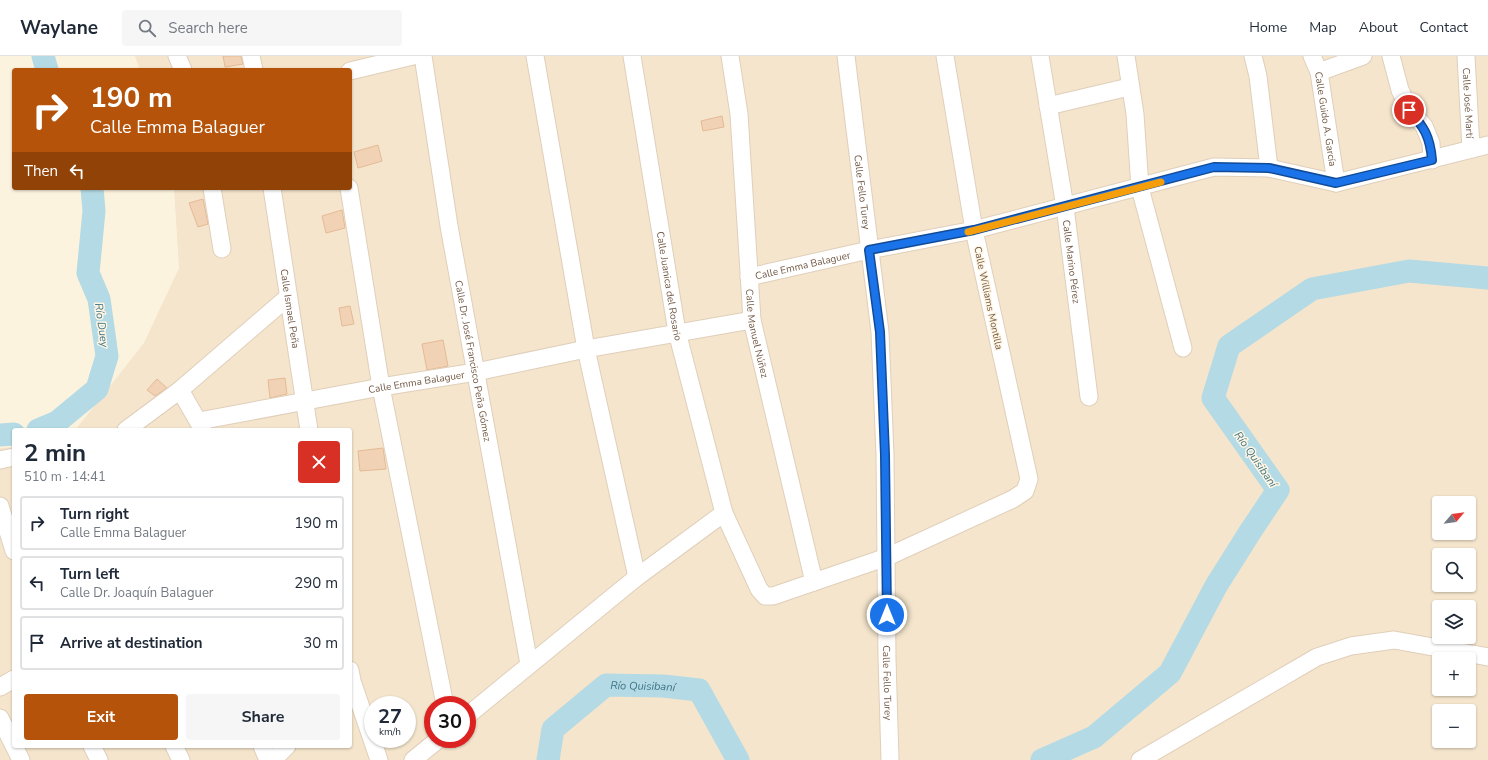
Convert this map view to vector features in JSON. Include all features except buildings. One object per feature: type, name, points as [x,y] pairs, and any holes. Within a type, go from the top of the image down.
[{"type":"street","points":[[178,56],[182,68]]},
{"type":"street","points":[[251,56],[254,68]]},
{"type":"street","points":[[352,71],[413,56]]},
{"type":"street","name":"Calle Dr. José Francisco Peña Gómez","points":[[423,56],[449,226],[529,664]]},
{"type":"street","points":[[535,56],[586,349],[637,577]]},
{"type":"street","name":"Calle Juanica del Rosario","points":[[632,56],[677,332],[724,513],[759,589],[765,596],[773,596],[814,582]]},
{"type":"street","name":"Calle Manuel Núñez","points":[[730,56],[739,114],[748,277],[752,320],[814,582]]},
{"type":"street","name":"Calle Fello Turey","points":[[846,56],[880,332],[885,455],[887,658],[890,760]]},
{"type":"street","name":"Calle Williams Montilla","points":[[887,557],[1013,499],[1025,491],[1029,479],[974,230],[945,56]]},
{"type":"street","name":"Calle Marino Pérez","points":[[1040,56],[1065,207],[1088,397]]},
{"type":"street","points":[[1126,56],[1129,86],[1135,114],[1140,188],[1183,348]]},
{"type":"street","points":[[1254,56],[1258,76],[1269,168]]},
{"type":"street","name":"Calle Guido A. García","points":[[1312,56],[1319,72],[1336,183]]},
{"type":"street","points":[[1319,72],[1363,56]]},
{"type":"street","points":[[1391,56],[1400,90],[1409,110],[1424,126],[1431,143],[1432,160]]},
{"type":"street","name":"Calle José Martí","points":[[1466,56],[1471,149]]},
{"type":"street","points":[[1048,106],[1129,86]]},
{"type":"street","name":"Calle Emma Balaguer","points":[[748,277],[869,250],[974,230],[1140,188],[1214,167],[1269,168],[1336,183],[1488,145]]},
{"type":"street","points":[[212,190],[222,249]]},
{"type":"street","name":"Calle Ismael Peña","points":[[272,190],[309,428]]},
{"type":"street","points":[[349,190],[381,387],[443,696]]},
{"type":"street","points":[[129,428],[180,390],[288,298]]},
{"type":"street","name":"Calle Emma Balaguer","points":[[201,425],[381,387],[476,372],[586,349],[752,320]]},
{"type":"street","points":[[180,390],[201,425]]},
{"type":"street","points":[[0,460],[12,457]]},
{"type":"street","points":[[0,506],[12,545]]},
{"type":"street","points":[[476,708],[637,577],[724,513]]},
{"type":"street","points":[[814,582],[887,557]]},
{"type":"street","points":[[1140,760],[1317,657],[1352,646],[1394,640],[1488,657]]},
{"type":"street","points":[[0,687],[12,680]]},
{"type":"street","points":[[352,681],[378,760]]},
{"type":"street","points":[[0,718],[12,742]]},
{"type":"street","points":[[15,748],[21,760]]},
{"type":"street","points":[[93,748],[99,760]]},
{"type":"street","points":[[175,748],[181,760]]},
{"type":"street","points":[[263,748],[268,760]]},
{"type":"street","points":[[273,760],[285,748]]},
{"type":"street","points":[[413,760],[428,748]]},
{"type":"shaded area","points":[[135,56],[1488,56],[1488,760],[0,760],[0,448],[12,447],[12,748],[352,748],[352,428],[77,428],[144,343],[179,268],[174,190],[352,190],[352,68],[139,68]]},
{"type":"waterway","name":"Río Duey","points":[[43,56],[46,68]]},
{"type":"waterway","name":"Río Duey","points":[[43,428],[57,422],[97,389],[107,356],[99,299],[88,273],[94,211],[92,190]]},
{"type":"waterway","name":"Río Quisibaní","points":[[1042,760],[1094,737],[1170,673],[1216,586],[1278,490],[1213,398],[1229,346],[1312,289],[1409,271],[1488,278]]},
{"type":"waterway","name":"Río Duey","points":[[0,435],[12,434]]},
{"type":"waterway","name":"Río Quisibaní","points":[[548,760],[553,729],[606,685],[663,686],[699,690],[738,760]]},
{"type":"slow traffic","points":[[968,232],[1161,182]]},
{"type":"route","points":[[887,615],[885,455],[880,332],[869,250],[974,230],[1140,188],[1214,167],[1269,168],[1336,183],[1432,160],[1431,143],[1424,126],[1409,110]]}]
